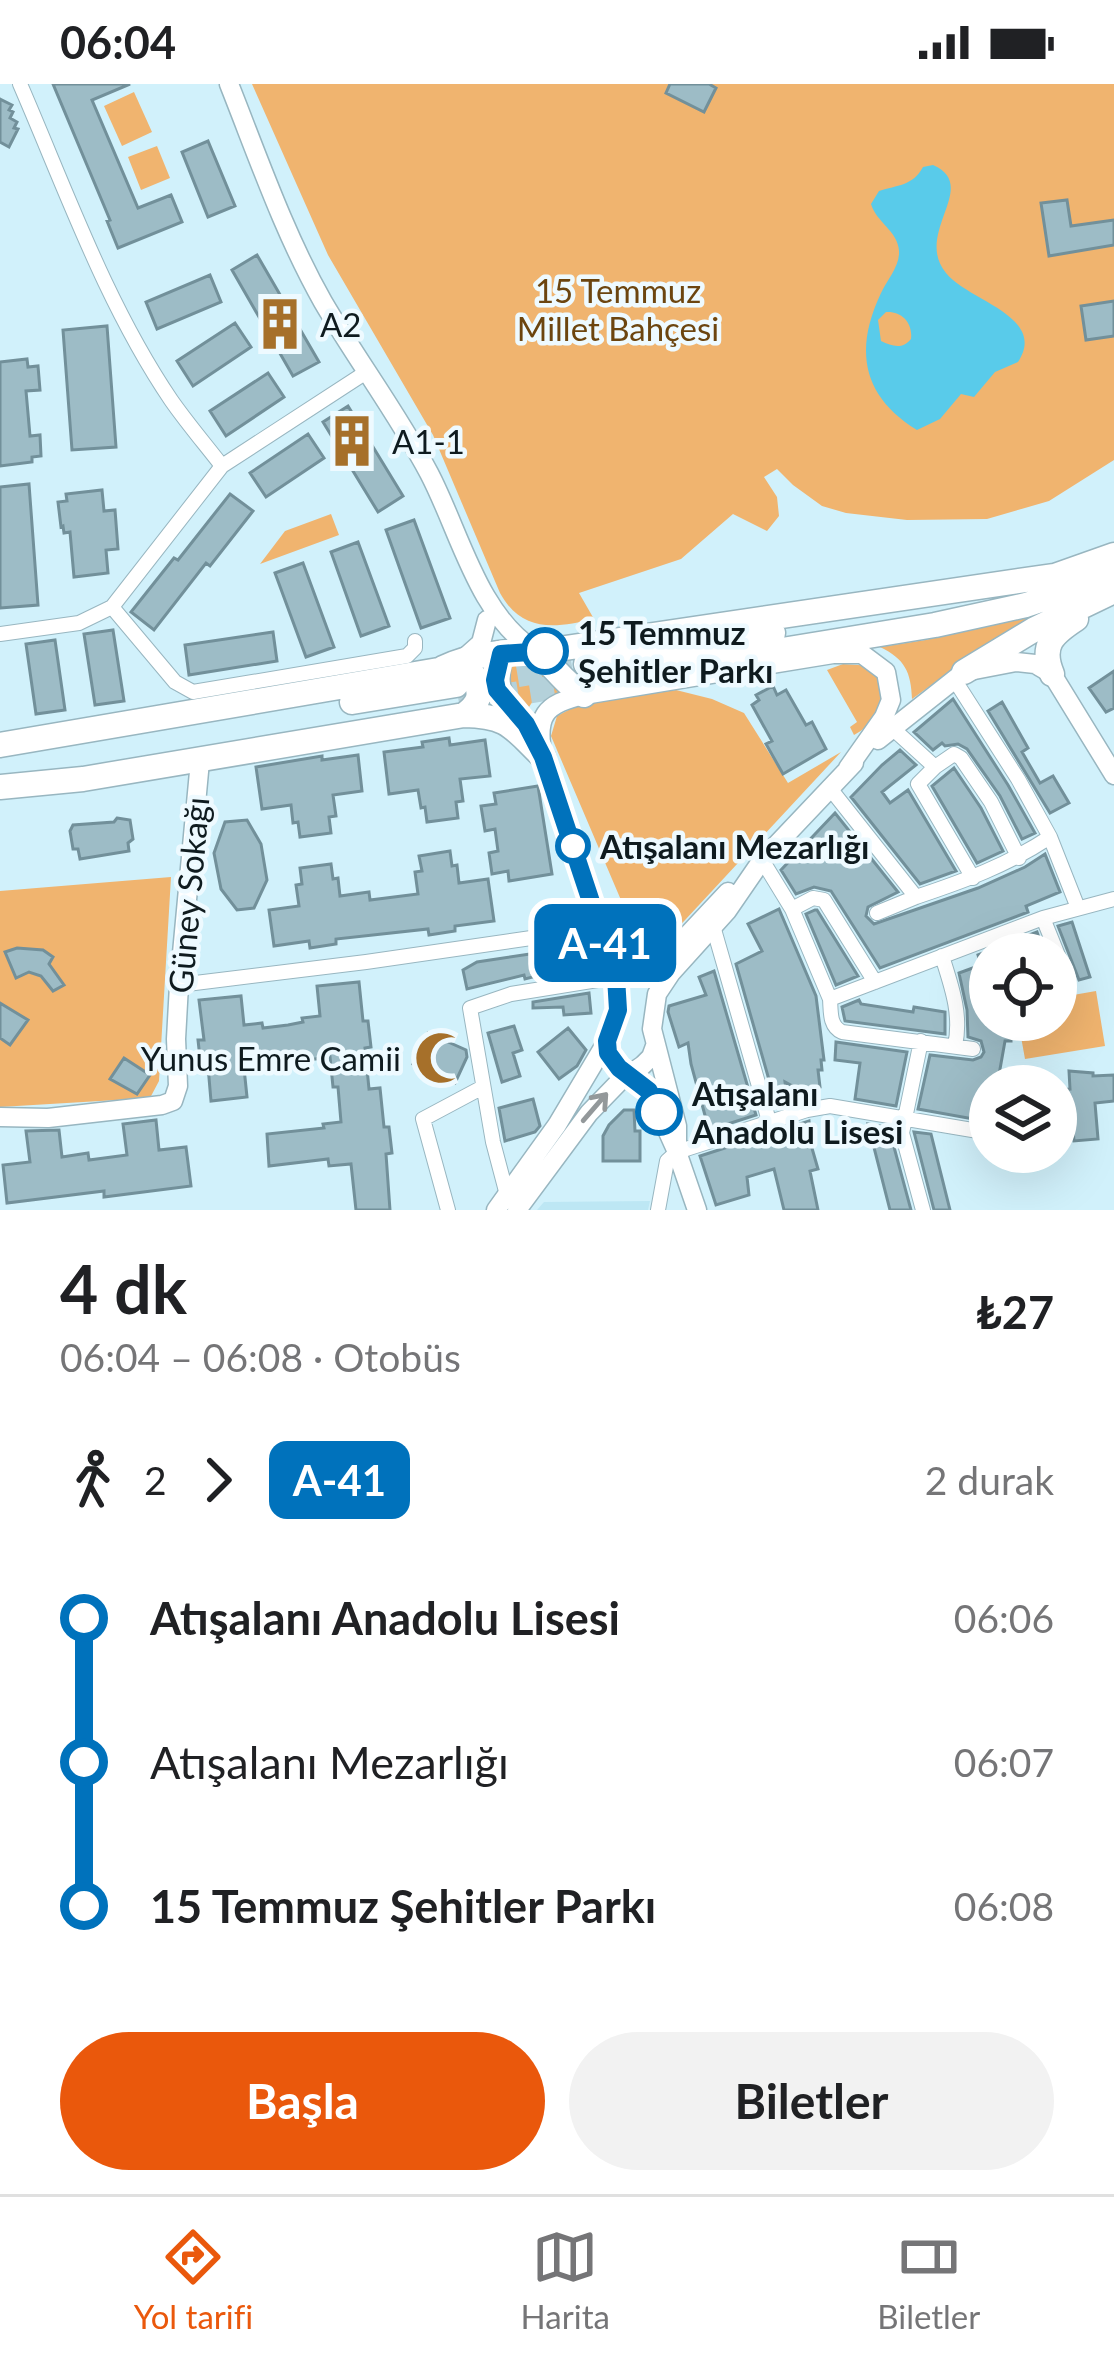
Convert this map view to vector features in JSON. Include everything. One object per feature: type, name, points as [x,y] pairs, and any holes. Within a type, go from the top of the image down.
[{"type":"highway","points":[[586,680],[996,593],[1114,555]]},
{"type":"highway","points":[[0,787],[200,760],[457,686],[501,654],[1060,575]]},
{"type":"highway","points":[[534,650],[586,680],[935,625],[1026,605],[1114,575]]},
{"type":"highway","points":[[1052,674],[1046,652],[1051,641],[1107,595]]},
{"type":"highway","points":[[959,675],[1035,629],[1107,595]]},
{"type":"highway","points":[[501,654],[497,690],[526,724],[543,757]]},
{"type":"highway","points":[[0,758],[457,686]]},
{"type":"highway","points":[[0,776],[65,768],[457,686]]},
{"type":"highway","points":[[0,745],[457,686],[543,757]]},
{"type":"main road","points":[[229,84],[291,241],[325,304],[403,425],[478,583],[508,632],[534,650]]},
{"type":"main road","points":[[478,583],[501,654]]},
{"type":"main road","points":[[457,686],[481,643],[487,620]]},
{"type":"main road","points":[[507,1205],[607,1041],[618,1010],[616,977],[543,757],[539,736],[543,715],[586,680],[862,653],[886,672],[891,700],[848,768]]},
{"type":"main road","points":[[616,977],[652,973],[848,768],[891,727],[959,675],[1016,662],[1035,664],[1052,674],[1114,775]]},
{"type":"main road","name":"Güney Sokağı","points":[[0,1118],[48,1118],[173,1101],[178,1085],[179,985],[200,760]]},
{"type":"main road","points":[[677,1152],[677,1126],[655,1046],[652,1014],[657,994],[762,860]]},
{"type":"main road","points":[[607,1041],[612,1061],[649,1091],[697,1210]]},
{"type":"main road","points":[[507,1205],[589,1113],[650,1057],[655,1046]]},
{"type":"street","points":[[20,84],[135,338],[171,399],[222,466]]},
{"type":"street","points":[[0,634],[79,623],[112,607],[222,466],[368,371]]},
{"type":"street","points":[[112,607],[175,682],[193,692],[407,656],[416,648],[415,641]]},
{"type":"street","points":[[959,675],[1050,837],[1078,908]]},
{"type":"street","points":[[891,727],[935,767]]},
{"type":"street","points":[[973,878],[918,784],[954,754],[992,802],[1019,858]]},
{"type":"street","points":[[830,787],[916,897]]},
{"type":"street","points":[[877,913],[1019,858],[1050,837]]},
{"type":"street","points":[[762,860],[792,909],[830,999],[836,1029],[973,1049]]},
{"type":"street","points":[[792,909],[813,898],[824,900],[875,982]]},
{"type":"street","points":[[830,999],[1043,918],[1114,899]]},
{"type":"street","points":[[1043,918],[1049,933]]},
{"type":"street","points":[[713,926],[769,1121]]},
{"type":"street","points":[[179,985],[600,928]]},
{"type":"street","points":[[942,956],[958,1020],[955,1046]]},
{"type":"street","points":[[507,1205],[470,1008],[511,994],[616,977]]},
{"type":"street","points":[[921,1040],[902,1133],[923,1210]]},
{"type":"street","points":[[448,1210],[423,1119],[484,1088]]},
{"type":"street","points":[[658,1210],[667,1161],[677,1152],[807,1109],[830,1106],[969,1129]]},
{"type":"shaded area","points":[[650,1201],[648,1210],[537,1210],[544,1202]]},
{"type":"green space","name":"15 Temmuz Millet Bahçesi","points":[[252,84],[1114,84],[1114,460],[1049,501],[987,519],[907,520],[846,513],[822,506],[777,469],[764,477],[777,497],[779,516],[767,531],[733,514],[681,559],[579,593],[594,619],[553,625],[529,621],[500,593],[433,435],[328,255]]},
{"type":"green space","points":[[134,92],[152,132],[122,146],[104,106]]},
{"type":"green space","points":[[157,146],[170,178],[141,190],[128,157]]},
{"type":"green space","points":[[331,514],[339,535],[260,564],[285,531]]},
{"type":"green space","points":[[1067,605],[984,647],[912,699],[905,667],[880,647],[925,640]]},
{"type":"green space","points":[[517,664],[541,674],[559,693],[533,701],[527,710],[506,689],[507,670]]},
{"type":"green space","points":[[843,664],[873,666],[886,691],[875,717],[854,735],[850,727],[857,722],[827,670]]},
{"type":"green space","name":"Atışalanı Mezarlığı","points":[[676,690],[744,713],[788,783],[841,752],[647,961],[551,736],[557,716],[580,704]]},
{"type":"green space","points":[[171,877],[159,1081],[150,1098],[0,1107],[0,891]]},
{"type":"green space","points":[[1096,991],[1105,1046],[1025,1059],[1022,1041],[1077,1041],[1077,994]]},
{"type":"water","points":[[933,165],[946,174],[951,185],[937,242],[946,273],[1014,321],[1023,333],[1024,346],[1018,362],[995,372],[974,397],[961,394],[940,419],[917,430],[874,387],[866,352],[873,314],[899,257],[895,238],[871,204],[879,191],[909,181],[923,167]],"holes":[[[892,312],[910,328],[911,339],[904,345],[881,341],[878,320]]]},
{"type":"building","points":[[53,84],[130,84],[92,100],[138,208],[171,195],[182,222],[118,248]]},
{"type":"building","points":[[670,84],[716,88],[704,112],[666,93]]},
{"type":"building","points":[[0,99],[12,105],[10,118],[17,122],[9,147],[0,142]]},
{"type":"building","points":[[208,141],[235,206],[208,217],[182,152]]},
{"type":"building","points":[[1067,200],[1071,226],[1114,220],[1114,245],[1049,256],[1041,203]]},
{"type":"building","name":"A2","points":[[257,255],[319,362],[293,376],[232,270]]},
{"type":"building","points":[[210,275],[221,302],[157,329],[146,302]]},
{"type":"building","points":[[1114,301],[1114,336],[1086,340],[1081,306]]},
{"type":"building","points":[[235,323],[251,347],[193,386],[177,361]]},
{"type":"building","points":[[107,326],[116,447],[72,450],[63,330]]},
{"type":"building","points":[[27,359],[28,367],[38,366],[40,390],[26,391],[30,436],[40,435],[41,456],[32,457],[32,462],[0,466],[0,362]]},
{"type":"building","points":[[268,373],[284,397],[226,436],[210,411]]},
{"type":"building","name":"A1-1","points":[[348,406],[403,496],[378,512],[323,422]]},
{"type":"building","points":[[308,434],[324,458],[266,497],[250,473]]},
{"type":"building","points":[[29,484],[38,605],[0,608],[0,487]]},
{"type":"building","points":[[102,490],[104,511],[115,510],[118,549],[106,550],[108,573],[74,577],[70,532],[64,533],[61,527],[58,502],[67,501],[66,494]]},
{"type":"building","points":[[230,494],[253,511],[154,630],[131,612]]},
{"type":"building","points":[[414,520],[450,618],[421,628],[386,530]]},
{"type":"building","points":[[358,542],[389,626],[361,636],[331,552]]},
{"type":"building","points":[[303,563],[334,647],[306,657],[275,573]]},
{"type":"building","points":[[113,630],[124,701],[95,705],[84,634]]},
{"type":"building","points":[[273,632],[277,661],[189,675],[185,645]]},
{"type":"building","points":[[55,640],[65,710],[36,714],[26,644]]},
{"type":"building","points":[[1114,671],[1114,708],[1106,712],[1089,688]]},
{"type":"building","points":[[773,686],[777,695],[786,690],[826,749],[783,774],[752,705],[759,700],[756,695]]},
{"type":"building","points":[[953,699],[1035,833],[1022,839],[1000,796],[967,749],[942,743],[933,750],[914,732]]},
{"type":"building","points":[[1002,702],[1028,748],[1022,752],[1040,783],[1053,776],[1069,803],[1050,813],[988,711]]},
{"type":"building","points":[[449,738],[450,745],[485,740],[490,776],[460,779],[463,801],[456,802],[458,818],[427,822],[418,790],[389,794],[384,752]]},
{"type":"building","points":[[900,750],[916,765],[882,792],[890,803],[908,790],[956,871],[920,884],[851,797]]},
{"type":"building","points":[[358,755],[362,791],[333,795],[336,816],[329,817],[331,833],[300,837],[291,805],[262,809],[256,767]]},
{"type":"building","points":[[954,768],[1003,851],[977,863],[932,786]]},
{"type":"building","points":[[538,786],[552,874],[509,881],[508,871],[492,874],[489,853],[498,851],[495,829],[485,831],[481,806],[496,804],[494,793]]},
{"type":"building","points":[[835,813],[898,892],[868,907],[866,916],[874,924],[978,888],[1045,854],[1060,892],[1026,906],[1028,912],[880,968],[831,891],[814,887],[796,894],[781,870]]},
{"type":"building","points":[[130,820],[133,839],[129,851],[80,859],[78,849],[73,849],[73,825]]},
{"type":"building","points":[[247,820],[261,844],[267,880],[254,908],[237,910],[221,889],[214,853],[225,822]]},
{"type":"building","points":[[450,851],[459,883],[488,879],[494,921],[429,935],[428,929],[336,939],[336,944],[310,948],[309,941],[274,946],[269,910],[299,906],[300,868],[331,864],[340,896],[369,892],[370,900],[418,894],[419,856]]},
{"type":"building","points":[[779,909],[816,996],[824,1060],[818,1070],[820,1087],[800,1090],[785,1082],[788,1104],[777,1108],[736,964],[762,951],[748,924]]},
{"type":"building","points":[[817,910],[858,976],[836,985],[806,914]]},
{"type":"building","points":[[1072,922],[1076,933],[1061,933],[1058,926]]},
{"type":"building","points":[[1077,937],[1090,977],[1079,980],[1077,975]]},
{"type":"building","points":[[577,947],[580,971],[525,979],[524,975],[467,989],[463,970],[477,962]]},
{"type":"building","points":[[43,950],[53,957],[49,964],[64,985],[53,991],[41,976],[29,972],[16,978],[5,952]]},
{"type":"building","points":[[969,969],[969,1037],[967,1010],[959,973]]},
{"type":"building","points":[[714,971],[756,1115],[709,1130],[688,1043],[679,1047],[668,1012],[669,1006],[706,995],[699,977]]},
{"type":"building","points":[[359,982],[371,1047],[365,1048],[369,1089],[380,1088],[384,1127],[389,1127],[390,1210],[356,1210],[351,1164],[329,1166],[328,1159],[269,1166],[267,1134],[341,1122],[330,1057],[308,1060],[307,1053],[265,1059],[266,1066],[244,1068],[247,1097],[211,1101],[208,1066],[201,1067],[198,1040],[204,1040],[199,1000],[241,996],[244,1025],[262,1023],[263,1028],[320,1016],[317,986]]},
{"type":"building","points":[[589,993],[591,1013],[564,1015],[563,1007],[533,1008],[533,1002]]},
{"type":"building","points":[[859,1000],[913,1012],[914,1007],[945,1012],[945,1034],[845,1021],[842,1007]]},
{"type":"building","points":[[0,1003],[28,1020],[10,1045],[0,1038]]},
{"type":"building","points":[[514,1026],[522,1050],[513,1053],[520,1076],[502,1082],[488,1033]]},
{"type":"building","points":[[568,1028],[586,1050],[577,1066],[559,1079],[538,1052]]},
{"type":"building","name":"Yunus Emre Camii","points":[[428,1033],[466,1050],[455,1083],[413,1064]]},
{"type":"building","points":[[981,1041],[1005,1041],[1001,1065],[969,1065],[969,1118],[918,1109],[930,1055],[973,1060],[984,1052]]},
{"type":"building","points":[[836,1042],[907,1052],[896,1106],[855,1099],[860,1063],[835,1060]]},
{"type":"building","points":[[124,1058],[150,1075],[137,1094],[110,1079]]},
{"type":"building","points":[[1077,1072],[1114,1075],[1114,1101],[1095,1103],[1098,1139],[1077,1141]]},
{"type":"building","points":[[533,1099],[540,1126],[505,1141],[499,1108]]},
{"type":"building","points":[[624,1110],[634,1110],[640,1161],[603,1161],[603,1136]]},
{"type":"building","points":[[156,1120],[159,1150],[186,1147],[191,1186],[7,1203],[3,1165],[30,1162],[26,1131],[59,1130],[62,1157],[88,1153],[89,1160],[127,1155],[123,1124]]},
{"type":"building","points":[[809,1121],[807,1131],[818,1169],[810,1171],[818,1210],[784,1210],[774,1169],[747,1177],[749,1195],[716,1205],[700,1156]]},
{"type":"building","points":[[868,1124],[892,1128],[911,1210],[890,1210]]},
{"type":"building","points":[[914,1132],[931,1134],[950,1210],[934,1210]]},
{"type":"tunnel","points":[[482,681],[572,666]]},
{"type":"tunnel","points":[[459,703],[587,682]]},
{"type":"bus line","name":"A-41","points":[[545,651],[501,654],[497,690],[526,724],[543,757],[616,977],[618,1010],[607,1041],[608,1053],[649,1091],[659,1112]]},
{"type":"place","name":"A2","points":[[280,324]]},
{"type":"place","name":"A1-1","points":[[352,441]]},
{"type":"place","name":"15 Temmuz Şehitler Parkı","points":[[545,651]]},
{"type":"place","name":"Atışalanı Mezarlığı","points":[[573,846]]},
{"type":"place","name":"Yunus Emre Camii","points":[[441,1058]]},
{"type":"place","name":"Atışalanı Anadolu Lisesi","points":[[659,1112]]}]
